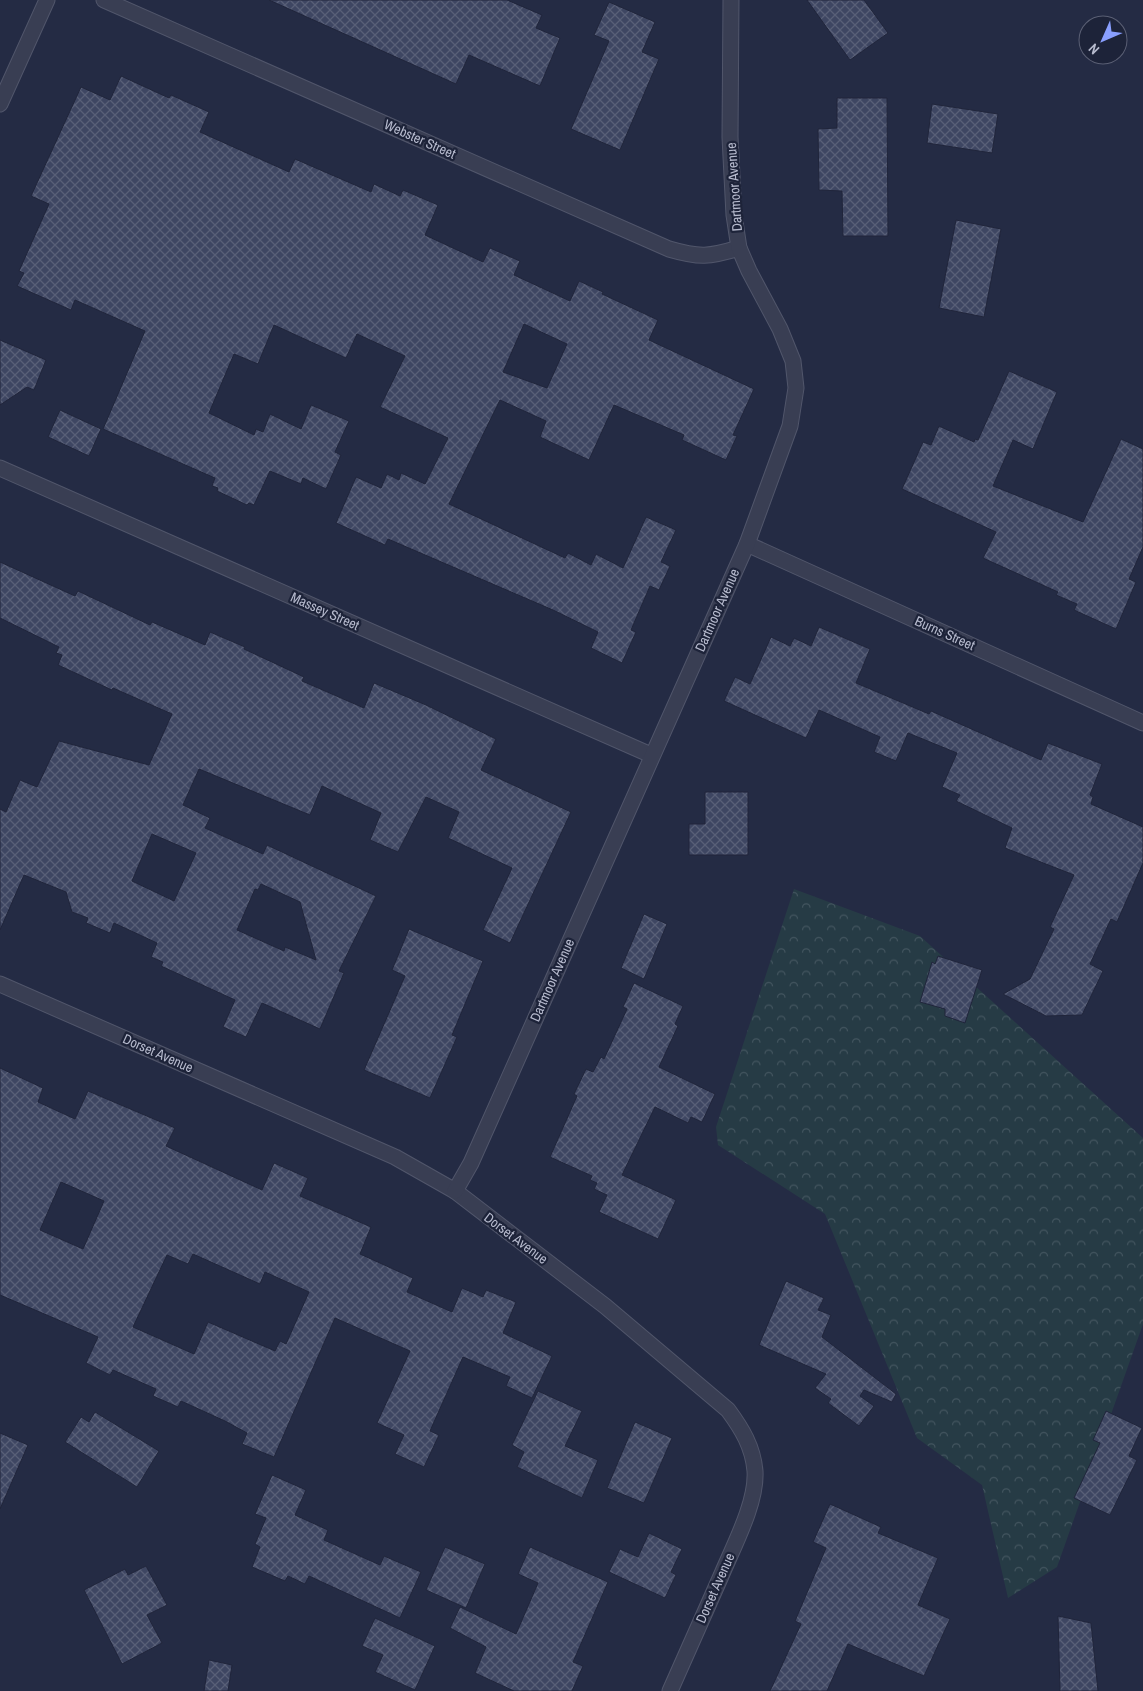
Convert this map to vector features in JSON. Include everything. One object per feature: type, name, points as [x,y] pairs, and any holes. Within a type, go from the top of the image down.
[{"type":"street","points":[[0,104],[47,0]]},
{"type":"street","name":"Webster Street","points":[[104,0],[669,249],[695,256],[716,255],[739,248]]},
{"type":"street","name":"Dartmoor Avenue","points":[[455,1191],[471,1164],[746,544],[790,426],[796,388],[793,361],[780,329],[739,248],[731,187],[731,0]]},
{"type":"street","name":"Massey Street","points":[[0,468],[651,755]]},
{"type":"street","name":"Burns Street","points":[[746,544],[1143,723]]},
{"type":"street","name":"Dorset Avenue","points":[[0,984],[395,1157],[455,1191],[605,1306],[728,1410],[742,1429],[751,1449],[755,1473],[752,1496],[740,1531],[670,1691]]},
{"type":"green space","points":[[794,889],[920,936],[1143,1138],[1143,1324],[1057,1567],[1008,1598],[982,1485],[917,1438],[825,1214],[718,1145],[716,1127]]},
{"type":"building","points":[[269,0],[507,0],[542,15],[536,28],[560,38],[540,86],[469,55],[456,84]]},
{"type":"building","points":[[807,0],[864,0],[888,33],[850,60]]},
{"type":"building","points":[[609,2],[655,22],[642,52],[659,59],[620,150],[571,129],[609,41],[594,35]]},
{"type":"building","points":[[121,76],[169,98],[171,95],[209,112],[200,132],[289,172],[295,159],[371,192],[374,184],[400,196],[403,190],[438,205],[425,235],[483,262],[490,248],[520,261],[514,275],[570,301],[579,281],[603,292],[602,294],[658,320],[649,340],[754,389],[733,435],[737,436],[726,460],[682,440],[684,435],[614,405],[589,460],[540,437],[546,421],[500,400],[449,504],[565,558],[568,553],[591,565],[596,554],[623,568],[646,517],[676,530],[661,562],[670,566],[659,590],[650,586],[631,630],[636,632],[622,663],[591,648],[598,632],[553,610],[388,539],[385,545],[336,523],[356,477],[381,488],[387,474],[399,480],[401,473],[425,484],[448,438],[380,407],[405,356],[357,334],[346,358],[274,325],[258,364],[234,354],[209,413],[254,435],[256,429],[263,432],[270,414],[301,429],[311,405],[349,421],[335,452],[341,455],[326,489],[303,478],[301,484],[270,471],[254,505],[249,503],[247,505],[217,491],[218,488],[212,486],[215,478],[103,429],[145,331],[75,300],[71,310],[17,286],[24,273],[19,271],[49,204],[31,196],[81,87],[110,100]],"holes":[[[524,324],[567,344],[547,388],[503,372]]]},
{"type":"building","points":[[837,98],[887,98],[888,236],[843,236],[842,191],[819,190],[818,129],[837,128]]},
{"type":"building","points":[[932,104],[998,114],[992,153],[927,143]]},
{"type":"building","points":[[956,220],[1001,229],[984,317],[939,308]]},
{"type":"building","points":[[0,340],[46,360],[34,390],[27,387],[0,405]]},
{"type":"building","points":[[1009,371],[1057,392],[1033,449],[1013,440],[993,486],[1083,522],[1121,439],[1143,449],[1143,547],[1129,579],[1136,582],[1116,629],[1074,610],[1077,604],[1056,595],[1058,592],[983,558],[996,532],[902,489],[923,442],[931,445],[939,426],[974,442],[975,439],[978,440]]},
{"type":"building","points":[[60,410],[101,429],[89,456],[48,437]]},
{"type":"building","points":[[0,562],[75,596],[78,591],[150,625],[152,622],[205,645],[210,632],[245,647],[244,649],[304,677],[302,681],[364,708],[374,683],[426,705],[496,739],[481,770],[571,812],[510,943],[483,930],[512,868],[448,838],[459,812],[426,797],[398,852],[370,840],[381,813],[322,786],[310,815],[199,769],[183,805],[210,818],[205,828],[263,854],[267,845],[376,896],[339,971],[344,973],[320,1029],[262,1003],[246,1037],[223,1027],[235,1000],[161,966],[163,962],[151,957],[157,943],[114,923],[110,933],[86,923],[88,918],[72,912],[66,892],[24,875],[0,930],[0,809],[6,812],[20,780],[37,787],[59,741],[149,765],[172,714],[113,688],[112,690],[58,665],[62,655],[56,653],[59,647],[0,618]],"holes":[[[152,834],[196,853],[174,901],[132,881]],[[261,884],[300,902],[316,960],[285,947],[284,951],[237,930],[255,889],[258,890]]]},
{"type":"building","points":[[819,627],[870,649],[856,683],[929,714],[931,711],[1041,760],[1048,743],[1102,764],[1090,795],[1093,797],[1091,804],[1143,827],[1143,863],[1117,922],[1111,919],[1090,964],[1103,971],[1082,1015],[1046,1016],[1003,994],[1030,979],[1054,929],[1050,927],[1074,875],[1005,848],[1012,828],[956,801],[960,795],[942,787],[957,753],[908,733],[896,761],[874,752],[880,737],[819,710],[806,738],[724,701],[735,677],[750,684],[771,637],[790,646],[794,638],[811,646]]},
{"type":"building","points":[[705,792],[748,792],[748,855],[689,855],[689,824],[705,824]]},
{"type":"building","points":[[644,914],[667,924],[644,979],[621,968]]},
{"type":"building","points":[[409,929],[483,961],[452,1035],[457,1037],[430,1098],[364,1070],[405,976],[392,970]]},
{"type":"building","points":[[938,956],[982,970],[965,1023],[945,1016],[945,1009],[920,1002],[932,962],[935,964]]},
{"type":"building","points":[[634,983],[683,1006],[675,1024],[678,1026],[659,1067],[715,1094],[702,1122],[691,1117],[688,1123],[655,1107],[622,1175],[676,1200],[658,1239],[599,1212],[607,1195],[594,1189],[597,1183],[590,1180],[592,1176],[550,1157],[577,1096],[574,1094],[586,1069],[593,1072],[601,1057],[604,1059],[627,1009],[623,1007]]},
{"type":"building","points":[[0,1068],[43,1088],[38,1102],[75,1119],[88,1091],[175,1128],[166,1146],[262,1190],[274,1163],[308,1178],[300,1196],[371,1227],[360,1254],[413,1278],[407,1292],[452,1312],[462,1288],[483,1297],[486,1290],[516,1302],[503,1333],[552,1356],[532,1398],[506,1386],[510,1377],[463,1357],[430,1431],[439,1435],[424,1467],[395,1454],[404,1435],[377,1423],[410,1351],[335,1318],[274,1457],[242,1444],[247,1433],[225,1421],[181,1401],[178,1407],[153,1396],[156,1389],[113,1370],[110,1375],[86,1363],[98,1337],[0,1295]],"holes":[[[61,1182],[104,1201],[83,1249],[40,1230]],[[193,1254],[260,1284],[265,1272],[309,1292],[286,1344],[280,1341],[275,1351],[208,1322],[194,1354],[133,1327],[167,1255],[188,1264]]]},
{"type":"building","points":[[786,1281],[824,1298],[818,1310],[831,1315],[822,1337],[896,1394],[892,1402],[864,1390],[860,1396],[874,1406],[859,1426],[828,1403],[831,1399],[815,1388],[826,1374],[759,1345]]},
{"type":"building","points":[[538,1391],[582,1411],[565,1446],[598,1460],[582,1498],[517,1467],[524,1452],[512,1445]]},
{"type":"building","points":[[1106,1411],[1142,1428],[1129,1456],[1137,1460],[1110,1515],[1074,1498],[1100,1443],[1093,1440]]},
{"type":"building","points":[[95,1412],[159,1451],[137,1487],[65,1442],[81,1417],[89,1422]]},
{"type":"building","points":[[635,1422],[672,1438],[644,1503],[607,1488]]},
{"type":"building","points":[[0,1433],[28,1445],[0,1509]]},
{"type":"building","points":[[272,1475],[306,1490],[295,1515],[328,1530],[324,1540],[380,1565],[384,1556],[421,1572],[400,1618],[309,1576],[305,1584],[288,1576],[285,1581],[252,1567],[260,1547],[255,1544],[266,1518],[255,1514]]},
{"type":"building","points":[[830,1504],[881,1527],[878,1533],[938,1558],[918,1605],[950,1619],[924,1676],[848,1644],[827,1691],[770,1691],[801,1624],[795,1621],[826,1548],[813,1542]]},
{"type":"building","points":[[649,1533],[682,1549],[671,1572],[676,1575],[665,1598],[609,1572],[620,1549],[638,1557]]},
{"type":"building","points":[[445,1547],[485,1564],[466,1608],[426,1590]]},
{"type":"building","points":[[530,1547],[608,1582],[573,1662],[583,1666],[572,1691],[514,1691],[475,1673],[486,1647],[450,1628],[460,1607],[516,1634],[538,1583],[518,1574]]},
{"type":"building","points":[[146,1566],[167,1605],[147,1615],[162,1643],[122,1664],[84,1590],[125,1569],[128,1575]]},
{"type":"building","points":[[1058,1616],[1091,1623],[1098,1691],[1060,1691]]},
{"type":"building","points":[[375,1618],[435,1646],[415,1690],[375,1672],[383,1655],[362,1646]]},
{"type":"building","points":[[209,1660],[232,1665],[228,1691],[204,1691]]}]
